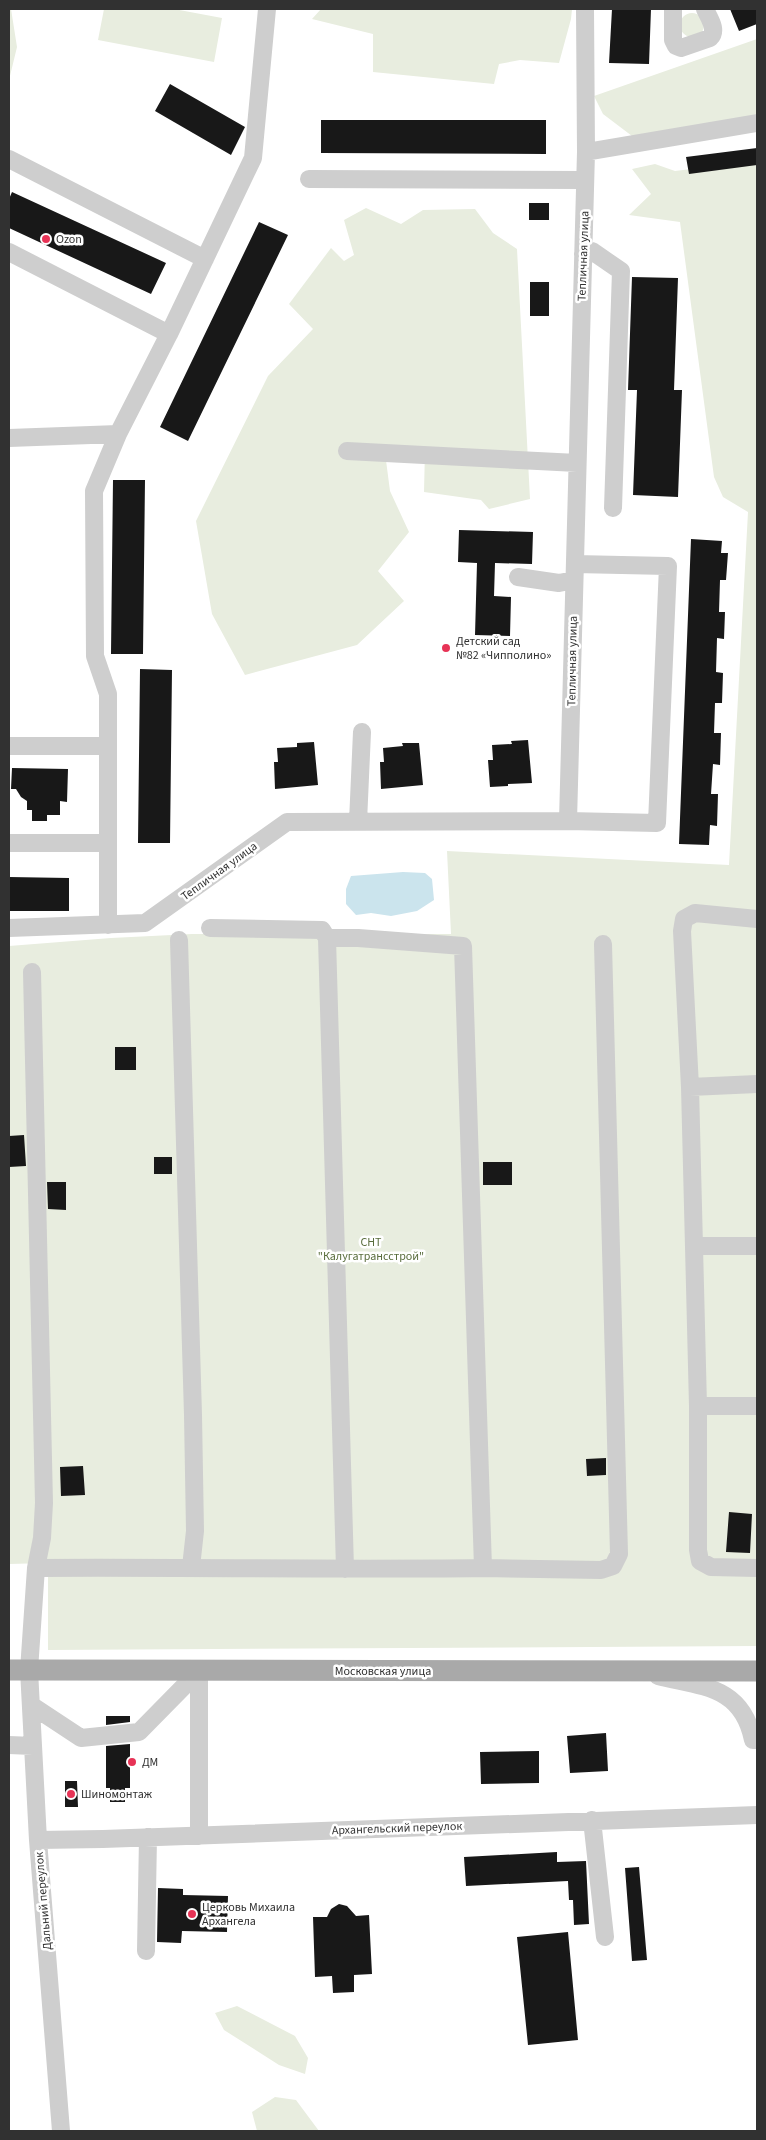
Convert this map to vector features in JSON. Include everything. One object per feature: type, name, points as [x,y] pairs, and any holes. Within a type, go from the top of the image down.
[{"type":"main road","name":"Московская улица","points":[[19,1670],[757,1671]]},
{"type":"street","points":[[108,925],[108,694],[95,656],[94,491],[118,434],[169,334],[253,158],[267,9]]},
{"type":"street","name":"Тепличная улица","points":[[9,928],[145,923],[287,822],[568,820],[586,152],[585,9]]},
{"type":"street","points":[[674,9],[673,40],[676,46],[681,48],[710,38],[713,35],[714,30],[705,9]]},
{"type":"street","points":[[586,152],[757,123]]},
{"type":"street","points":[[9,159],[205,259]]},
{"type":"street","points":[[309,179],[585,180]]},
{"type":"street","points":[[583,254],[592,251],[621,271],[613,508]]},
{"type":"street","points":[[9,252],[169,334]]},
{"type":"street","points":[[9,438],[118,434]]},
{"type":"street","points":[[347,451],[577,463]]},
{"type":"street","points":[[518,577],[560,583],[574,572],[668,566],[657,823],[568,820]]},
{"type":"street","points":[[358,822],[362,732]]},
{"type":"street","points":[[9,746],[108,746]]},
{"type":"street","points":[[9,843],[107,843]]},
{"type":"street","points":[[757,919],[695,913],[684,919],[682,931],[690,1087],[698,1406],[698,1550],[700,1561],[711,1567],[757,1568]]},
{"type":"street","points":[[210,928],[322,930],[327,938],[345,1570]]},
{"type":"street","points":[[327,938],[358,938],[463,946],[483,1568]]},
{"type":"street","points":[[179,940],[194,1434],[195,1531],[191,1567]]},
{"type":"street","points":[[36,1568],[191,1567],[345,1570],[483,1568],[601,1570],[613,1566],[619,1554],[604,944]]},
{"type":"street","name":"Дальний переулок","points":[[32,972],[44,1504],[42,1538],[19,1670],[31,1705],[38,1840],[62,2131]]},
{"type":"street","points":[[690,1087],[757,1084]]},
{"type":"street","points":[[694,1246],[757,1246]]},
{"type":"street","points":[[698,1406],[757,1406]]},
{"type":"street","points":[[31,1705],[81,1738],[138,1732],[199,1671]]},
{"type":"street","points":[[199,1671],[199,1836]]},
{"type":"street","points":[[638,1671],[719,1691],[734,1700],[750,1724],[753,1740],[757,1740]]},
{"type":"street","points":[[9,1746],[33,1746]]},
{"type":"street","name":"Архангельский переулок","points":[[38,1840],[103,1840],[757,1815]]},
{"type":"street","points":[[592,1820],[605,1937]]},
{"type":"street","points":[[146,1952],[148,1837]]},
{"type":"green space","points":[[9,9],[11,9],[17,47],[9,80]]},
{"type":"green space","points":[[104,9],[174,9],[222,18],[214,62],[98,40]]},
{"type":"green space","points":[[321,9],[572,9],[559,63],[520,60],[499,64],[494,84],[373,72],[373,34],[312,19]]},
{"type":"green space","points":[[692,13],[700,17],[704,25],[700,33],[692,37],[684,33],[680,25],[684,17]]},
{"type":"green space","points":[[757,39],[757,115],[632,136],[603,114],[594,96]]},
{"type":"green space","name":"СНТ \"Калугатрансстрой\"","points":[[757,161],[757,1646],[48,1650],[48,1563],[9,1564],[9,946],[192,934],[451,934],[447,851],[729,865],[748,512],[723,497],[714,477],[680,222],[629,215],[651,194],[632,169],[655,164],[675,171]]},
{"type":"green space","points":[[366,208],[401,224],[423,210],[475,209],[493,233],[517,249],[530,499],[489,509],[481,500],[424,492],[425,449],[384,445],[390,491],[409,532],[378,571],[404,601],[357,645],[245,675],[212,614],[196,521],[268,376],[313,329],[289,304],[331,248],[344,261],[354,255],[344,220]]},
{"type":"green space","points":[[237,2006],[295,2036],[308,2058],[305,2074],[279,2065],[224,2030],[215,2013]]},
{"type":"green space","points":[[275,2097],[296,2100],[319,2131],[257,2131],[252,2112]]},
{"type":"water","points":[[403,872],[425,873],[432,879],[434,900],[417,911],[391,916],[371,913],[356,915],[346,904],[346,889],[351,876]]},
{"type":"building","points":[[612,9],[651,9],[649,64],[609,63]]},
{"type":"building","points":[[730,9],[757,9],[757,24],[739,31]]},
{"type":"building","points":[[170,84],[245,127],[231,155],[155,111]]},
{"type":"building","points":[[321,120],[546,120],[546,154],[321,153]]},
{"type":"building","points":[[757,148],[757,165],[689,174],[686,157]]},
{"type":"building","points":[[12,192],[166,263],[151,294],[9,228],[9,199]]},
{"type":"building","points":[[529,203],[549,203],[549,220],[529,220]]},
{"type":"building","points":[[259,222],[288,235],[188,441],[160,427]]},
{"type":"building","points":[[632,277],[678,278],[674,390],[682,390],[678,497],[633,495],[637,390],[628,390]]},
{"type":"building","points":[[530,282],[549,282],[549,316],[530,316]]},
{"type":"building","points":[[113,480],[145,480],[143,654],[111,654]]},
{"type":"building","points":[[459,530],[533,532],[532,564],[495,563],[494,596],[511,597],[510,636],[475,635],[477,563],[458,562]]},
{"type":"building","points":[[691,539],[722,541],[721,553],[728,553],[726,580],[720,580],[719,612],[725,612],[724,639],[717,638],[716,672],[723,673],[722,703],[715,703],[714,733],[721,733],[720,765],[713,764],[711,794],[718,794],[717,826],[710,825],[709,845],[679,844]]},
{"type":"building","points":[[140,669],[172,670],[170,843],[138,843]]},
{"type":"building","points":[[528,740],[532,783],[490,787],[488,760],[493,760],[492,745],[512,744],[511,741]]},
{"type":"building","points":[[314,742],[318,785],[275,789],[274,762],[278,762],[277,748],[297,747],[297,743]]},
{"type":"building","points":[[402,743],[419,743],[423,785],[381,789],[380,762],[384,762],[383,748],[403,746]]},
{"type":"building","points":[[12,768],[68,769],[67,802],[60,801],[60,815],[47,815],[47,821],[32,821],[32,810],[27,810],[27,801],[21,797],[16,789],[11,789]]},
{"type":"building","points":[[9,877],[69,878],[69,911],[9,911]]},
{"type":"building","points":[[115,1047],[136,1047],[136,1070],[115,1070]]},
{"type":"building","points":[[24,1135],[26,1166],[9,1167],[9,1136]]},
{"type":"building","points":[[154,1157],[172,1157],[172,1174],[154,1174]]},
{"type":"building","points":[[483,1162],[512,1162],[512,1185],[483,1185]]},
{"type":"building","points":[[47,1182],[66,1182],[66,1210],[48,1209]]},
{"type":"building","points":[[606,1458],[606,1475],[587,1476],[586,1459]]},
{"type":"building","points":[[83,1466],[85,1495],[61,1496],[60,1467]]},
{"type":"building","points":[[729,1512],[752,1514],[750,1553],[726,1552]]},
{"type":"building","points":[[106,1716],[130,1716],[130,1722],[106,1725]]},
{"type":"building","points":[[606,1733],[608,1771],[570,1773],[567,1736]]},
{"type":"building","points":[[130,1744],[130,1788],[125,1788],[125,1802],[110,1802],[110,1788],[106,1788],[106,1746]]},
{"type":"building","points":[[539,1751],[539,1783],[481,1784],[480,1752]]},
{"type":"building","name":"Шиномонтаж","points":[[65,1781],[77,1781],[78,1807],[65,1807]]},
{"type":"building","points":[[557,1852],[557,1862],[586,1861],[589,1924],[574,1925],[573,1900],[569,1900],[568,1881],[466,1886],[464,1857]]},
{"type":"building","points":[[639,1867],[647,1960],[632,1961],[625,1868]]},
{"type":"building","name":"Церковь Михаила Архангела","points":[[158,1888],[183,1889],[183,1895],[228,1896],[227,1932],[182,1931],[181,1943],[157,1942]]},
{"type":"building","points":[[339,1904],[347,1906],[356,1916],[369,1915],[372,1974],[354,1975],[354,1992],[333,1993],[332,1976],[315,1977],[313,1917],[327,1917],[331,1909]]},
{"type":"building","points":[[568,1932],[578,2040],[528,2045],[517,1937]]},
{"type":"place","name":"Ozon","points":[[46,239]]},
{"type":"place","name":"Детский сад №82 «Чипполино»","points":[[446,648]]},
{"type":"place","name":"ДМ","points":[[132,1762]]},
{"type":"place","name":"Шиномонтаж","points":[[71,1794]]},
{"type":"place","name":"Церковь Михаила Архангела","points":[[192,1914]]}]
